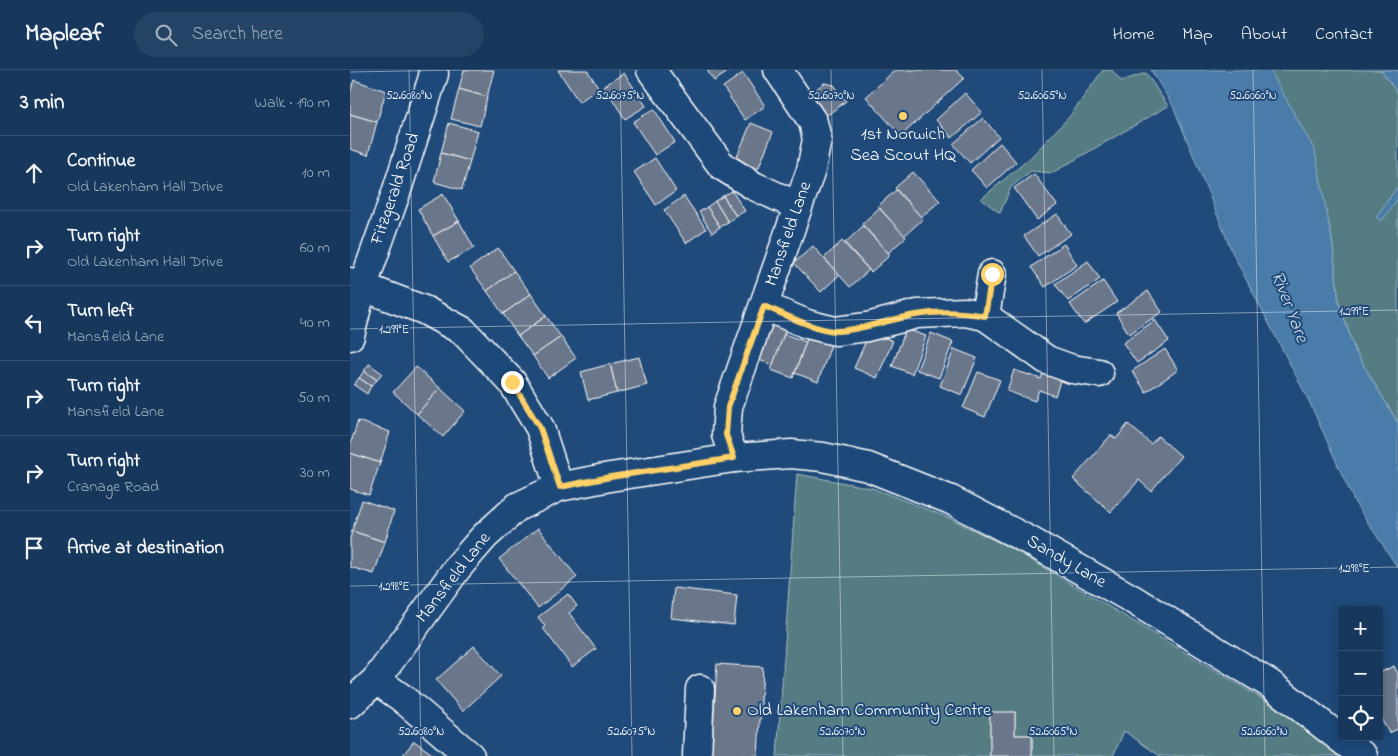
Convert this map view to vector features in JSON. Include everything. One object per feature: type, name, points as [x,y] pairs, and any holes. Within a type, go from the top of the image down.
[{"type":"street","name":"Fitzgerald Road","points":[[350,336],[358,303],[357,285],[366,277],[396,193],[434,74],[433,70]]},
{"type":"street","points":[[651,70],[722,166],[754,186],[798,206]]},
{"type":"street","name":"Mansfield Lane","points":[[350,704],[376,680],[458,567],[484,537],[517,508],[560,487],[610,477],[734,458],[726,435],[728,407],[811,170],[817,139],[813,122],[778,70]]},
{"type":"street","points":[[985,316],[992,274]]},
{"type":"street","points":[[357,285],[424,310],[463,331],[512,382],[540,428],[560,487]]},
{"type":"street","points":[[764,306],[807,324],[835,331],[867,327],[917,314],[965,312],[985,316],[1047,360],[1072,369],[1099,373]]},
{"type":"street","name":"Sandy Lane","points":[[734,458],[790,454],[823,457],[868,467],[951,500],[1090,575],[1262,679],[1363,756]]},
{"type":"street","points":[[376,680],[402,698],[465,754],[470,756]]},
{"type":"street","points":[[697,756],[700,689]]},
{"type":"green space","points":[[1103,70],[1112,70],[1121,81],[1146,73],[1168,106],[1052,173],[1031,171],[1011,187],[1000,213],[981,199],[1030,158],[1070,116]]},
{"type":"green space","points":[[1270,70],[1398,70],[1398,423],[1355,351],[1339,303],[1332,240]]},
{"type":"green space","points":[[797,474],[872,488],[947,517],[1018,552],[1281,710],[1338,736],[1340,756],[1160,756],[1124,731],[1113,756],[1032,756],[1032,735],[1015,735],[1015,712],[990,713],[990,756],[777,756]]},
{"type":"water","name":"River Yare","points":[[1151,70],[1270,70],[1315,151],[1332,240],[1339,303],[1355,351],[1398,423],[1398,568],[1355,503],[1309,401],[1233,254],[1174,108]]},
{"type":"water","points":[[1381,70],[1398,70],[1398,94]]},
{"type":"water","points":[[1398,186],[1398,198],[1382,221],[1376,217]]},
{"type":"building","points":[[464,70],[494,70],[487,97],[459,89]]},
{"type":"building","points":[[558,70],[587,70],[599,88],[579,102]]},
{"type":"building","points":[[707,70],[731,70],[714,81]]},
{"type":"building","name":"1st Norwich Sea Scout HQ","points":[[895,70],[956,70],[964,78],[901,136],[866,97]]},
{"type":"building","points":[[624,73],[646,106],[625,119],[604,86]]},
{"type":"building","points":[[743,73],[765,106],[745,120],[723,87]]},
{"type":"building","points":[[354,80],[386,91],[377,122],[350,114],[350,93]]},
{"type":"building","points":[[824,83],[834,85],[846,101],[826,116],[810,94]]},
{"type":"building","points":[[459,89],[487,97],[480,126],[451,119]]},
{"type":"building","points":[[965,93],[982,112],[952,138],[936,120]]},
{"type":"building","points":[[654,109],[675,142],[655,155],[633,122]]},
{"type":"building","points":[[350,114],[377,122],[368,155],[350,149]]},
{"type":"building","points":[[983,118],[999,137],[970,163],[953,144]]},
{"type":"building","points":[[449,123],[478,131],[470,161],[441,153]]},
{"type":"building","points":[[751,123],[773,132],[758,169],[736,159]]},
{"type":"building","points":[[1000,143],[1016,162],[987,188],[971,170]]},
{"type":"building","points":[[441,153],[470,161],[462,190],[434,182]]},
{"type":"building","points":[[655,158],[676,191],[656,205],[634,172]]},
{"type":"building","points":[[913,172],[940,201],[921,217],[895,188]]},
{"type":"building","points":[[1034,174],[1057,205],[1037,220],[1014,188]]},
{"type":"building","points":[[896,190],[923,219],[904,236],[878,206]]},
{"type":"building","points":[[732,191],[745,211],[736,216],[723,196]]},
{"type":"building","points":[[443,194],[459,221],[433,236],[418,209]]},
{"type":"building","points":[[684,196],[706,229],[686,243],[664,210]]},
{"type":"building","points":[[723,196],[736,216],[728,222],[715,201]]},
{"type":"building","points":[[715,201],[728,222],[720,227],[707,207]]},
{"type":"building","points":[[707,207],[720,227],[712,233],[699,212]]},
{"type":"building","points":[[879,208],[906,237],[888,253],[862,224]]},
{"type":"building","points":[[1057,214],[1071,234],[1038,256],[1024,236]]},
{"type":"building","points":[[459,221],[474,248],[448,262],[433,236]]},
{"type":"building","points":[[863,226],[890,255],[871,272],[845,243]]},
{"type":"building","points":[[842,241],[869,270],[850,287],[824,258]]},
{"type":"building","points":[[1064,244],[1077,265],[1045,287],[1031,267]]},
{"type":"building","points":[[813,246],[839,275],[821,292],[794,263]]},
{"type":"building","points":[[498,248],[514,271],[487,291],[470,268]]},
{"type":"building","points":[[1088,261],[1100,279],[1068,301],[1055,284]]},
{"type":"building","points":[[514,271],[531,294],[503,314],[487,291]]},
{"type":"building","points":[[1103,281],[1117,302],[1084,324],[1070,304]]},
{"type":"building","points":[[1148,291],[1162,312],[1129,334],[1116,313]]},
{"type":"building","points":[[531,294],[546,316],[518,336],[503,314]]},
{"type":"building","points":[[546,316],[561,337],[533,356],[518,336]]},
{"type":"building","points":[[763,320],[786,328],[773,365],[750,357]]},
{"type":"building","points":[[1155,320],[1169,341],[1137,363],[1123,343]]},
{"type":"building","points":[[906,329],[926,336],[912,374],[892,366]]},
{"type":"building","points":[[870,332],[893,341],[877,378],[854,368]]},
{"type":"building","points":[[931,333],[953,342],[939,378],[917,370]]},
{"type":"building","points":[[784,334],[806,342],[793,378],[771,370]]},
{"type":"building","points":[[808,336],[831,345],[818,382],[795,373]]},
{"type":"building","points":[[561,337],[576,358],[548,378],[533,356]]},
{"type":"building","points":[[954,349],[977,358],[962,395],[940,386]]},
{"type":"building","points":[[1165,349],[1178,370],[1146,392],[1132,371]]},
{"type":"building","points":[[639,357],[647,385],[617,393],[610,364]]},
{"type":"building","points":[[369,364],[382,373],[377,380],[364,371]]},
{"type":"building","points":[[610,364],[617,393],[588,400],[581,372]]},
{"type":"building","points":[[1045,366],[1063,372],[1055,396],[1039,390],[1035,401],[1007,391],[1014,370],[1041,379]]},
{"type":"building","points":[[416,367],[440,388],[417,414],[393,392]]},
{"type":"building","points":[[364,371],[377,380],[371,386],[359,378]]},
{"type":"building","points":[[978,372],[1000,380],[985,417],[963,408]]},
{"type":"building","points":[[359,378],[371,386],[367,394],[354,385]]},
{"type":"building","points":[[440,388],[465,411],[443,437],[417,414]]},
{"type":"building","points":[[358,421],[390,432],[380,463],[350,453],[350,445]]},
{"type":"building","points":[[1128,424],[1151,444],[1158,436],[1181,456],[1151,491],[1139,480],[1111,512],[1073,479],[1111,435],[1116,439]]},
{"type":"building","points":[[350,453],[380,463],[369,495],[350,489]]},
{"type":"building","points":[[362,500],[394,511],[385,542],[352,531]]},
{"type":"building","points":[[538,528],[577,577],[538,608],[499,559]]},
{"type":"building","points":[[352,531],[385,542],[374,574],[350,567],[350,539]]},
{"type":"building","points":[[674,588],[737,595],[734,625],[671,618]]},
{"type":"building","points":[[568,594],[577,606],[569,613],[596,649],[572,667],[543,628],[545,626],[538,617]]},
{"type":"building","points":[[474,646],[501,676],[463,711],[436,680]]},
{"type":"building","name":"Old Lakenham Community Centre","points":[[717,664],[763,667],[758,756],[711,754]]},
{"type":"building","points":[[1394,666],[1398,674],[1398,729],[1389,733],[1383,722],[1383,671]]},
{"type":"building","points":[[990,712],[1015,712],[1015,735],[1032,735],[1032,756],[990,756]]},
{"type":"building","points":[[414,741],[435,756],[402,756]]},
{"type":"place","name":"1st Norwich Sea Scout HQ","points":[[903,116]]},
{"type":"place","name":"Old Lakenham Community Centre","points":[[737,711]]},
{"type":"route","points":[[512,382],[540,428],[560,487],[610,477],[734,458],[726,435],[728,407],[764,306],[807,324],[835,331],[867,327],[917,314],[965,312],[985,316],[992,274]]}]
